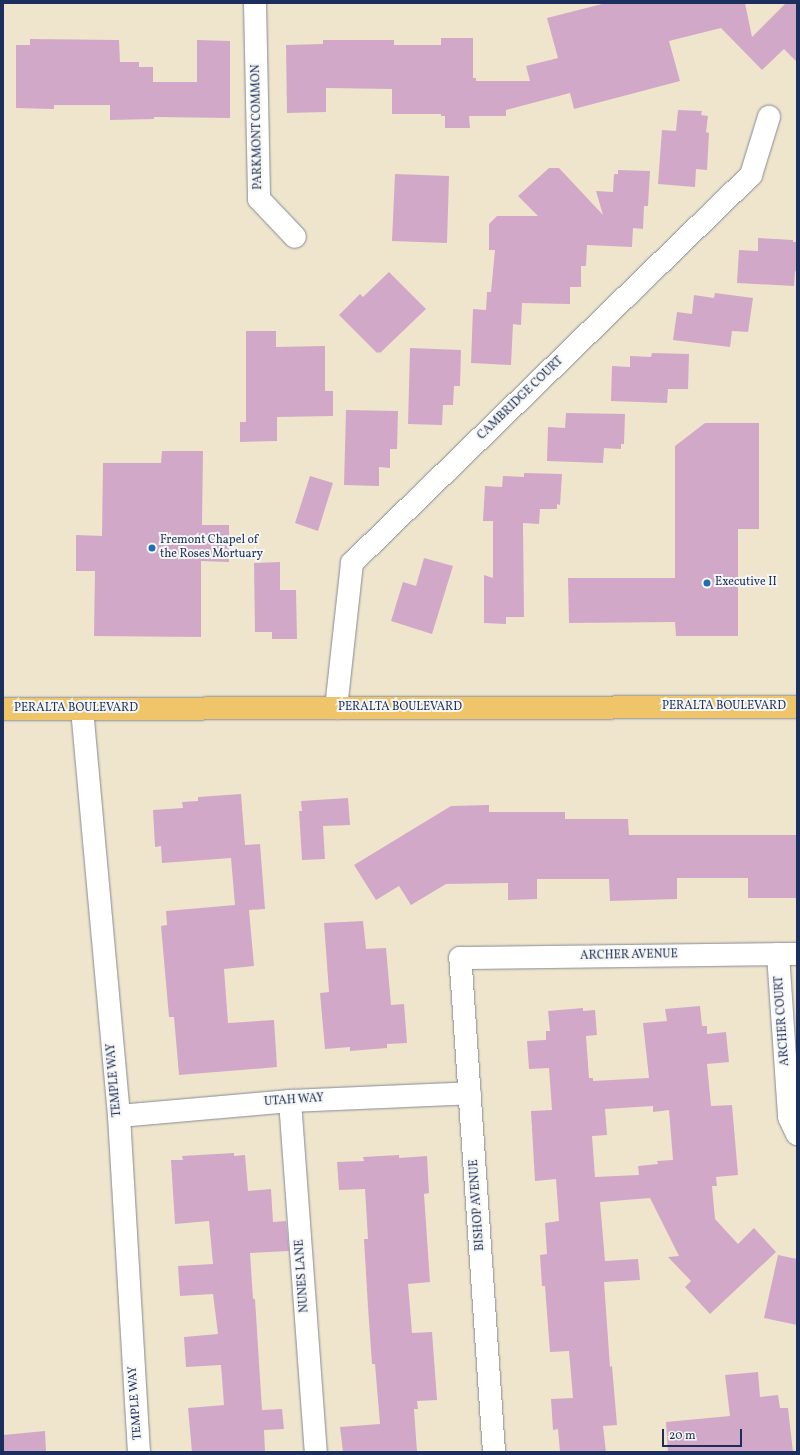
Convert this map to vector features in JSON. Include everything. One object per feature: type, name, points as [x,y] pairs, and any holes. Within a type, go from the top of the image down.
[{"type":"main road","name":"PERALTA BOULEVARD","points":[[3,709],[797,707]]},
{"type":"street","name":"PARKMONT COMMON","points":[[256,3],[259,199],[295,237]]},
{"type":"street","name":"CAMBRIDGE COURT","points":[[336,708],[352,563],[751,175],[769,117]]},
{"type":"street","name":"TEMPLE WAY","points":[[82,709],[119,1116],[140,1452]]},
{"type":"street","name":"ARCHER AVENUE","points":[[460,958],[788,954]]},
{"type":"street","name":"ARCHER COURT","points":[[788,954],[789,1117],[797,1134]]},
{"type":"street","name":"BISHOP AVENUE","points":[[460,958],[494,1452]]},
{"type":"street","name":"UTAH WAY","points":[[119,1116],[290,1101],[470,1093]]},
{"type":"street","name":"NUNES LANE","points":[[290,1101],[316,1452]]},
{"type":"building","points":[[606,3],[745,3],[752,37],[786,3],[797,3],[797,62],[784,49],[762,70],[721,28],[669,41],[680,81],[574,109],[570,93],[506,110],[506,116],[469,116],[470,128],[445,128],[445,116],[441,116],[441,114],[392,114],[392,89],[326,88],[326,112],[287,113],[286,45],[323,44],[323,40],[394,40],[394,45],[441,45],[441,38],[473,38],[473,78],[476,78],[476,81],[530,81],[526,66],[558,58],[547,18]]},
{"type":"building","points":[[30,39],[119,40],[120,62],[139,62],[139,67],[153,67],[153,82],[197,82],[197,40],[230,41],[230,118],[154,117],[154,119],[110,120],[110,105],[54,105],[54,109],[16,108],[16,45],[30,45]]},
{"type":"building","points":[[678,110],[702,111],[701,115],[708,116],[706,132],[709,133],[707,170],[696,169],[695,187],[658,184],[662,130],[676,131]]},
{"type":"building","points":[[549,168],[559,168],[603,215],[596,191],[613,192],[614,174],[618,174],[618,170],[650,171],[648,206],[644,206],[643,229],[633,228],[632,247],[587,245],[586,266],[581,266],[581,287],[570,287],[570,304],[522,303],[521,325],[513,324],[511,365],[471,363],[473,309],[486,310],[487,292],[491,292],[495,250],[489,250],[489,224],[497,216],[538,216],[518,196]]},
{"type":"building","points":[[395,174],[449,176],[447,243],[392,241]]},
{"type":"building","points":[[758,238],[793,240],[793,242],[797,242],[797,272],[795,271],[794,286],[737,283],[739,250],[758,251]]},
{"type":"building","points":[[389,272],[426,309],[380,353],[377,353],[339,315],[360,294],[363,297]]},
{"type":"building","points":[[715,293],[753,298],[748,332],[732,331],[730,347],[673,340],[677,312],[692,314],[694,295],[714,298]]},
{"type":"building","points":[[246,331],[276,331],[276,347],[325,346],[325,391],[333,391],[333,416],[277,417],[277,441],[240,442],[240,422],[246,422]]},
{"type":"building","points":[[410,348],[461,350],[460,386],[454,386],[453,405],[443,405],[442,425],[408,424]]},
{"type":"building","points":[[652,353],[689,354],[688,389],[668,389],[667,403],[611,401],[612,366],[630,367],[630,356],[651,357]]},
{"type":"building","points":[[346,410],[398,411],[397,449],[390,449],[390,468],[379,467],[379,486],[344,485]]},
{"type":"building","points":[[566,413],[625,414],[624,444],[621,444],[621,449],[604,448],[603,463],[547,461],[548,427],[565,428]]},
{"type":"building","name":"Executive II","points":[[705,423],[759,423],[759,529],[738,529],[738,636],[676,636],[675,622],[569,623],[568,578],[675,578],[675,446]]},
{"type":"building","name":"Fremont Chapel of the Roses Mortuary","points":[[162,451],[203,451],[202,525],[229,525],[229,562],[201,561],[201,637],[94,636],[95,571],[76,571],[76,535],[102,536],[103,463],[161,463]]},
{"type":"building","points":[[524,473],[562,474],[560,505],[557,504],[557,509],[540,509],[539,524],[523,523],[524,617],[506,617],[506,624],[484,623],[484,575],[493,578],[493,521],[483,521],[485,486],[502,487],[503,476],[524,477]]},
{"type":"building","points":[[310,476],[333,483],[318,531],[295,523]]},
{"type":"building","points":[[424,558],[453,566],[432,634],[391,621],[403,582],[416,586]]},
{"type":"building","points":[[280,562],[280,590],[296,590],[297,639],[272,639],[272,632],[255,632],[254,563]]},
{"type":"building","points":[[241,794],[245,845],[260,844],[265,909],[249,910],[254,966],[224,969],[228,1023],[274,1020],[277,1067],[179,1075],[174,1017],[169,1017],[161,926],[167,925],[166,911],[235,905],[231,858],[162,863],[161,846],[155,847],[153,810],[183,808],[182,802],[198,801],[198,797]]},
{"type":"building","points":[[348,798],[350,825],[323,826],[325,859],[302,860],[299,811],[302,811],[301,801]]},
{"type":"building","points":[[489,805],[489,812],[565,812],[565,819],[628,819],[629,835],[797,835],[797,898],[748,898],[748,878],[677,878],[677,899],[610,901],[609,879],[537,879],[537,899],[508,900],[508,883],[446,884],[411,905],[399,886],[376,900],[354,865],[451,806]]},
{"type":"building","points":[[363,921],[366,949],[386,948],[391,1005],[404,1004],[407,1043],[387,1044],[387,1048],[350,1051],[350,1047],[325,1049],[320,993],[329,992],[324,923]]},
{"type":"building","points":[[700,1006],[702,1026],[707,1026],[707,1034],[726,1032],[729,1062],[707,1064],[711,1106],[732,1105],[738,1175],[716,1177],[717,1186],[712,1186],[715,1219],[738,1244],[754,1228],[776,1252],[710,1314],[685,1287],[691,1281],[668,1257],[679,1256],[650,1198],[600,1202],[605,1261],[638,1259],[640,1280],[604,1282],[610,1367],[612,1366],[617,1425],[603,1426],[606,1452],[560,1452],[558,1429],[553,1430],[551,1399],[573,1398],[569,1351],[550,1352],[545,1286],[542,1286],[540,1255],[547,1254],[545,1223],[559,1221],[556,1179],[535,1181],[531,1111],[552,1110],[549,1068],[529,1069],[527,1041],[546,1040],[546,1031],[550,1031],[548,1011],[583,1008],[583,1011],[595,1010],[597,1035],[586,1036],[589,1078],[593,1078],[593,1081],[649,1078],[643,1023],[667,1021],[665,1009]],"holes":[[[653,1106],[653,1112],[669,1110],[673,1160],[657,1161],[658,1164],[638,1166],[639,1175],[595,1177],[592,1136],[607,1135],[605,1109]]]},
{"type":"building","points":[[234,1153],[234,1156],[245,1155],[248,1191],[271,1189],[273,1222],[286,1221],[289,1251],[250,1253],[253,1299],[255,1299],[262,1410],[282,1409],[284,1429],[264,1430],[265,1452],[192,1452],[188,1408],[224,1405],[221,1365],[186,1367],[184,1337],[218,1334],[213,1294],[180,1296],[178,1266],[213,1264],[209,1221],[175,1224],[171,1160],[183,1160],[182,1156]]},
{"type":"building","points":[[399,1155],[399,1158],[427,1156],[429,1193],[424,1194],[430,1282],[408,1284],[412,1333],[432,1332],[437,1400],[417,1401],[418,1409],[414,1409],[417,1452],[343,1452],[340,1427],[380,1424],[375,1364],[372,1364],[368,1307],[364,1239],[368,1239],[365,1189],[339,1190],[337,1162],[364,1161],[363,1157]]},
{"type":"building","points":[[778,1255],[797,1259],[797,1325],[764,1318]]},
{"type":"building","points":[[758,1372],[760,1397],[778,1395],[780,1408],[788,1408],[793,1452],[668,1452],[666,1422],[730,1416],[725,1375]]},
{"type":"building","points":[[45,1431],[46,1452],[3,1452],[3,1435]]},
{"type":"place","name":"Fremont Chapel of the Roses Mortuary","points":[[152,548]]},
{"type":"place","name":"Executive II","points":[[707,583]]}]
